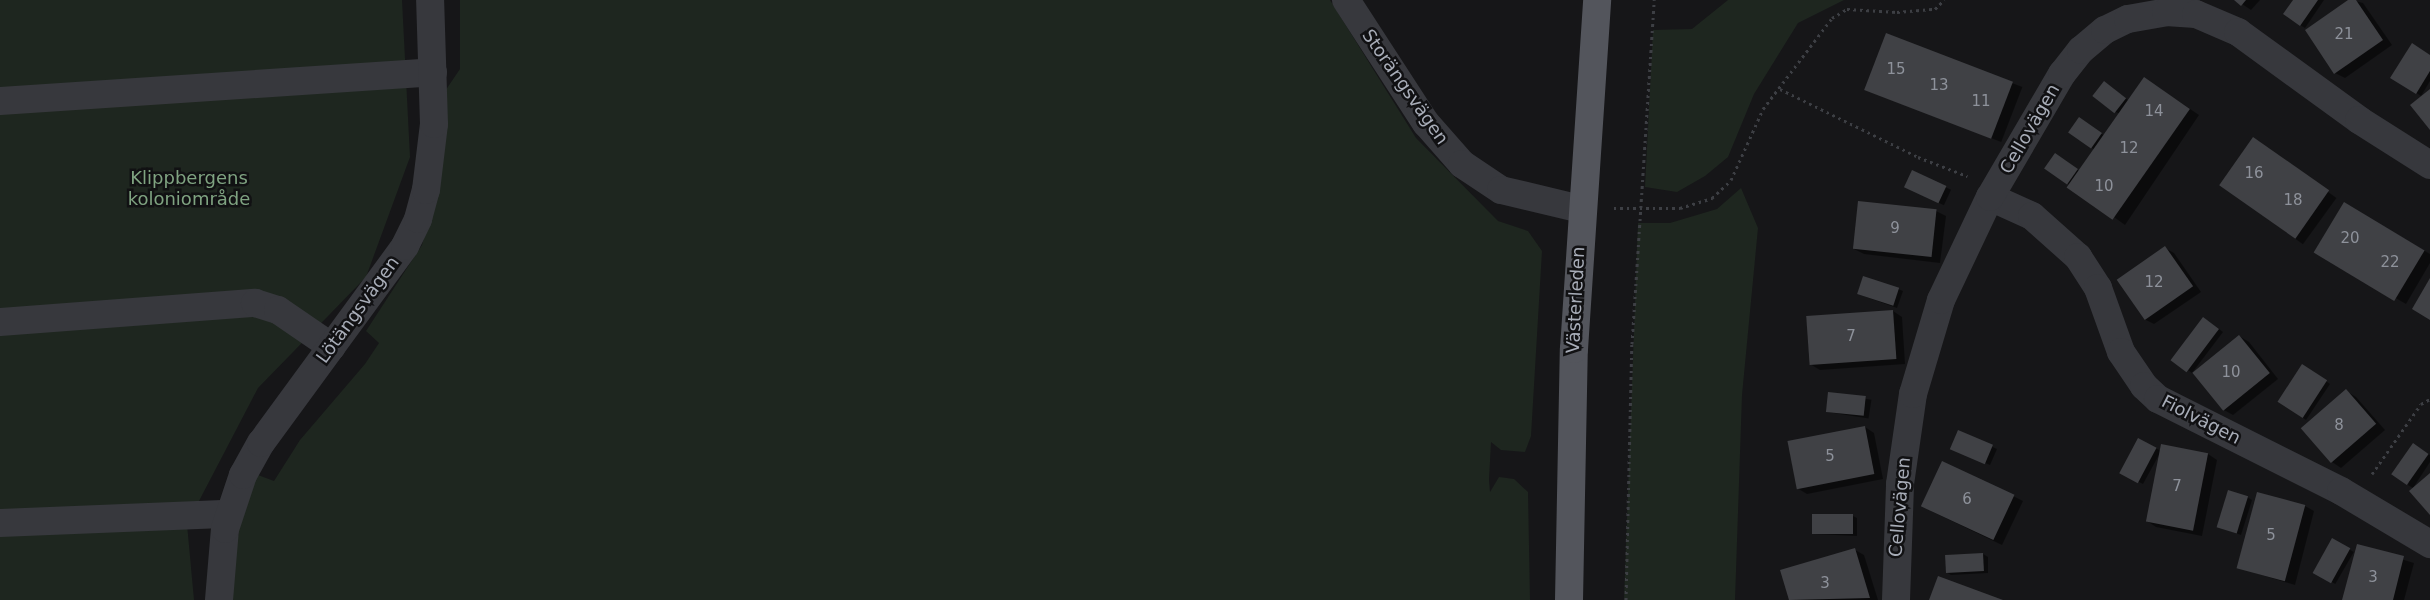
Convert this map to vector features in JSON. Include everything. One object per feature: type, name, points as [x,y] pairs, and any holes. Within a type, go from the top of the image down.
[{"type":"main road","name":"Västerleden","points":[[1569,600],[1580,209],[1597,0]]},
{"type":"street","name":"Lötängsvägen","points":[[219,600],[229,514],[244,475],[261,443],[405,246],[418,219],[430,158],[433,72],[430,0]]},
{"type":"street","name":"Storängsvägen","points":[[1346,0],[1426,123],[1462,164],[1501,190],[1580,209]]},
{"type":"street","name":"Cellovägen","points":[[1896,600],[1897,511],[1913,394],[1941,300],[1990,197],[2062,74],[2081,50],[2105,30],[2128,19],[2166,12],[2196,14],[2238,32],[2359,120],[2430,165]]},
{"type":"street","points":[[0,101],[433,72]]},
{"type":"street","name":"Fiolvägen","points":[[1990,197],[2032,216],[2078,257],[2098,288],[2121,352],[2144,386],[2158,399],[2357,501],[2430,544]]},
{"type":"street","points":[[0,322],[254,303],[278,310],[332,346]]},
{"type":"street","points":[[0,523],[229,514]]},
{"type":"path","points":[[1626,600],[1628,465],[1638,208],[1654,0]]},
{"type":"path","points":[[1580,209],[1680,208],[1712,198],[1731,180],[1763,109],[1832,18],[1847,9],[1897,12],[1935,9],[1944,0]]},
{"type":"path","points":[[1780,89],[1918,157],[1974,178],[1990,197]]},
{"type":"path","points":[[2357,501],[2378,464],[2421,404],[2430,399]]},
{"type":"green space","name":"Klippbergens koloniområde","points":[[0,0],[402,0],[410,157],[366,277],[258,388],[187,524],[194,600],[0,600]]},
{"type":"green space","points":[[460,0],[1330,0],[1416,138],[1498,221],[1528,231],[1542,251],[1531,436],[1525,452],[1501,450],[1491,442],[1489,480],[1490,492],[1499,477],[1514,479],[1528,492],[1530,600],[231,600],[230,585],[243,506],[253,473],[274,481],[300,440],[365,364],[379,343],[366,331],[422,245],[440,178],[441,97],[460,69]]},
{"type":"green space","points":[[1728,0],[1844,0],[1798,23],[1754,94],[1728,157],[1705,176],[1677,192],[1645,187],[1653,30],[1692,29]]},
{"type":"green space","points":[[1741,188],[1758,228],[1742,395],[1735,600],[1624,600],[1638,223],[1670,223],[1717,209]]},
{"type":"building","points":[[2234,0],[2246,0],[2241,6]]},
{"type":"building","points":[[2293,0],[2318,0],[2300,26],[2283,14]]},
{"type":"building","points":[[2348,0],[2356,0],[2383,40],[2334,74],[2305,30]]},
{"type":"building","points":[[1886,33],[2013,82],[1991,139],[1864,90]]},
{"type":"building","points":[[2412,43],[2430,55],[2430,71],[2416,94],[2390,78]]},
{"type":"building","points":[[2144,77],[2190,109],[2112,220],[2067,188]]},
{"type":"building","points":[[2104,81],[2126,98],[2114,113],[2092,96]]},
{"type":"building","points":[[2430,89],[2430,130],[2410,105]]},
{"type":"building","points":[[2079,117],[2102,133],[2091,149],[2068,133]]},
{"type":"building","points":[[2253,137],[2329,190],[2295,239],[2219,185]]},
{"type":"building","points":[[2055,153],[2078,169],[2067,185],[2044,169]]},
{"type":"building","points":[[1912,170],[1946,186],[1938,203],[1904,187]]},
{"type":"building","points":[[1858,201],[1937,209],[1932,257],[1853,249]]},
{"type":"building","points":[[2344,202],[2425,250],[2394,301],[2314,253]]},
{"type":"building","points":[[2165,246],[2193,286],[2145,320],[2117,280]]},
{"type":"building","points":[[1863,276],[1899,288],[1893,306],[1857,294]]},
{"type":"building","points":[[2430,278],[2430,320],[2412,309]]},
{"type":"building","points":[[1893,310],[1896,359],[1810,365],[1806,316]]},
{"type":"building","points":[[2203,317],[2219,329],[2186,372],[2171,360]]},
{"type":"building","points":[[2239,335],[2270,373],[2223,411],[2192,373]]},
{"type":"building","points":[[2302,364],[2327,380],[2303,418],[2277,402]]},
{"type":"building","points":[[2346,389],[2376,424],[2331,463],[2301,428]]},
{"type":"building","points":[[1828,392],[1866,396],[1864,416],[1826,412]]},
{"type":"building","points":[[1865,426],[1874,474],[1797,489],[1787,441]]},
{"type":"building","points":[[1958,430],[1993,445],[1985,464],[1950,449]]},
{"type":"building","points":[[2138,438],[2157,448],[2138,483],[2119,473]]},
{"type":"building","points":[[2413,443],[2429,454],[2407,485],[2391,474]]},
{"type":"building","points":[[2161,444],[2208,453],[2193,531],[2146,522]]},
{"type":"building","points":[[1942,461],[2015,495],[1993,540],[1921,506]]},
{"type":"building","points":[[2430,473],[2430,515],[2409,491]]},
{"type":"building","points":[[2228,490],[2248,496],[2237,533],[2217,527]]},
{"type":"building","points":[[2257,492],[2305,505],[2285,581],[2237,568]]},
{"type":"building","points":[[1812,514],[1853,514],[1853,534],[1812,534]]},
{"type":"building","points":[[2332,538],[2350,548],[2331,583],[2313,573]]},
{"type":"building","points":[[2357,544],[2404,556],[2393,600],[2342,600]]},
{"type":"building","points":[[1855,548],[1870,598],[1789,600],[1780,570]]},
{"type":"building","points":[[1983,553],[1984,571],[1946,573],[1945,555]]},
{"type":"building","points":[[1938,576],[2003,600],[1929,600]]}]
